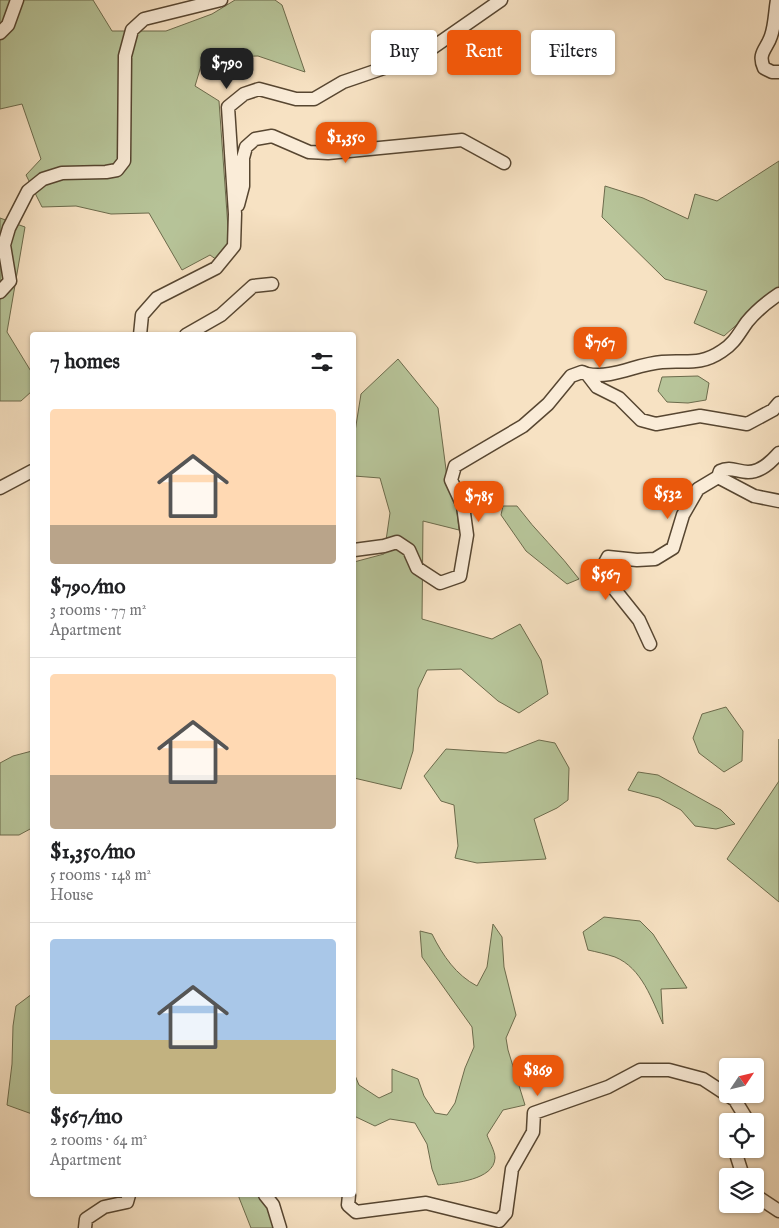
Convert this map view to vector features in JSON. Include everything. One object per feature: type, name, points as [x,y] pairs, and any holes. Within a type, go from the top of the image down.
[{"type":"street","points":[[0,32],[8,25],[17,0]]},
{"type":"street","points":[[0,292],[10,281],[4,245],[9,228],[28,191],[43,178],[62,173],[117,170],[124,162],[124,56],[132,30],[144,19],[221,0]]},
{"type":"street","points":[[140,332],[142,315],[157,298],[216,268],[234,246],[235,214],[228,107],[244,94],[259,89],[296,99],[314,99],[343,82],[422,56],[501,0]]},
{"type":"street","points":[[777,0],[771,36],[760,60],[764,68],[772,72],[779,72]]},
{"type":"street","points":[[235,214],[243,186],[244,152],[246,147],[255,138],[272,136],[309,152],[328,153],[462,140],[504,163]]},
{"type":"street","points":[[191,332],[221,315],[253,286],[272,284]]},
{"type":"street","points":[[356,550],[398,542],[408,550],[417,568],[440,583],[460,576],[467,536],[463,506],[451,480],[455,466],[524,426],[548,404],[571,376],[582,372],[610,375],[662,362],[691,362],[708,359],[734,342],[748,321],[765,304],[779,294]]},
{"type":"street","points":[[587,374],[597,387],[619,398],[641,420],[656,424],[700,416],[747,424],[773,410],[779,403]]},
{"type":"street","points":[[650,644],[639,620],[607,580],[602,568],[608,557],[636,560],[655,559],[673,548],[683,515],[698,489],[718,477],[720,471],[726,468],[750,472],[770,464],[779,453]]},
{"type":"street","points":[[0,488],[30,472]]},
{"type":"street","points":[[718,477],[754,496],[779,501]]},
{"type":"street","points":[[348,1197],[348,1205],[356,1212],[426,1203],[499,1220],[506,1213],[512,1169],[533,1132],[534,1113],[608,1087],[640,1070],[669,1070],[702,1079],[735,1100],[742,1113]]},
{"type":"street","points":[[85,1228],[86,1219],[104,1207],[127,1202],[128,1197]]},
{"type":"street","points":[[267,1197],[273,1205],[280,1228]]},
{"type":"street","points":[[764,1201],[779,1211]]},
{"type":"green space","points":[[0,0],[93,0],[112,31],[166,31],[212,14],[235,0],[275,0],[282,5],[305,72],[258,56],[224,57],[201,66],[195,86],[219,101],[229,242],[217,260],[210,255],[182,270],[149,213],[111,214],[76,206],[42,207],[26,175],[41,159],[22,104],[0,109]]},
{"type":"green space","points":[[779,161],[779,287],[724,336],[694,323],[707,291],[665,279],[602,217],[605,186],[643,198],[688,219],[695,194],[717,201]]},
{"type":"green space","points":[[0,218],[25,227],[7,332],[30,370],[30,393],[21,401],[0,401]]},
{"type":"green space","points":[[398,359],[438,408],[448,485],[456,502],[459,530],[423,521],[422,619],[492,639],[520,624],[541,660],[548,694],[519,713],[498,701],[461,669],[427,670],[418,689],[413,751],[401,789],[356,778],[356,561],[384,554],[390,513],[380,478],[356,476],[356,425],[361,394]]},
{"type":"green space","points":[[698,376],[709,383],[706,400],[688,403],[667,402],[658,391],[662,377]]},
{"type":"green space","points":[[503,506],[517,506],[579,579],[567,584],[526,551],[501,515]]},
{"type":"green space","points":[[726,707],[743,731],[742,761],[724,772],[699,753],[693,738],[702,714]]},
{"type":"green space","points":[[539,740],[555,743],[569,768],[568,800],[557,808],[534,819],[546,859],[477,863],[455,858],[458,846],[454,805],[441,801],[424,776],[446,749],[506,753]]},
{"type":"green space","points":[[30,752],[30,829],[19,835],[0,835],[0,763],[13,756]]},
{"type":"green space","points":[[638,772],[658,775],[721,810],[735,824],[716,829],[695,826],[681,810],[659,798],[628,790]]},
{"type":"green space","points":[[779,781],[779,902],[727,859]]},
{"type":"green space","points":[[604,917],[640,921],[653,934],[687,988],[661,989],[663,1024],[645,986],[632,969],[615,957],[588,950],[583,932]]},
{"type":"green space","points":[[493,924],[502,937],[504,967],[516,1015],[506,1038],[508,1050],[525,1105],[503,1110],[487,1135],[495,1158],[493,1165],[488,1171],[472,1179],[438,1185],[432,1169],[427,1144],[415,1123],[390,1119],[375,1126],[356,1117],[356,1078],[359,1085],[379,1098],[392,1092],[392,1069],[418,1079],[424,1096],[435,1113],[447,1115],[455,1103],[465,1068],[474,1047],[472,1027],[422,957],[420,931],[432,934],[456,971],[469,982],[477,986],[487,967]]},
{"type":"green space","points":[[30,996],[30,1113],[7,1105],[16,1006]]},
{"type":"green space","points":[[239,1197],[261,1197],[269,1206],[276,1228],[251,1228]]}]
